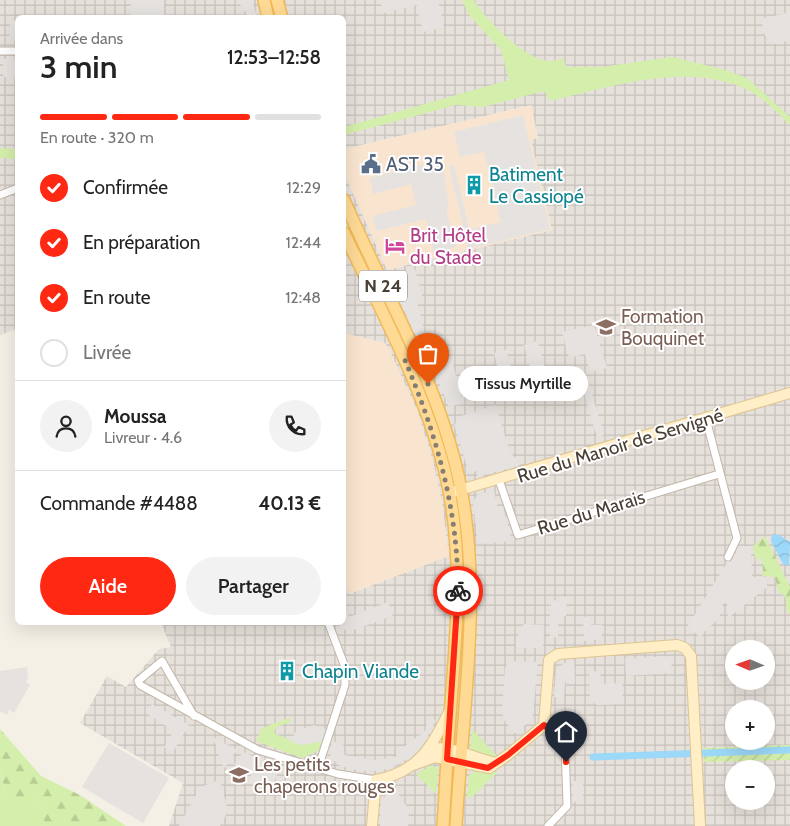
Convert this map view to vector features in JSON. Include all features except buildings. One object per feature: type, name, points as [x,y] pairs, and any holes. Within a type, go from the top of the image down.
[{"type":"main road","points":[[264,0],[267,15]]},
{"type":"main road","points":[[277,0],[281,15]]},
{"type":"main road","name":"N 24","points":[[346,209],[349,222],[410,357],[431,424],[449,493],[464,613],[451,707],[443,826]]},
{"type":"main road","name":"N 24","points":[[346,237],[443,422],[462,490],[469,546],[464,613],[456,826]]},
{"type":"street","points":[[0,51],[15,51]]},
{"type":"street","points":[[0,195],[15,189]]},
{"type":"street","name":"Rue du Manoir de Servigné","points":[[449,493],[500,480],[790,393]]},
{"type":"street","points":[[706,419],[737,538],[728,557]]},
{"type":"street","name":"Rue du Marais","points":[[500,480],[518,534],[719,474]]},
{"type":"street","points":[[318,768],[345,685],[345,668],[329,625]]},
{"type":"street","points":[[429,749],[460,757],[482,768],[488,768],[496,763],[544,725],[549,660],[553,657],[577,652],[677,646],[685,648],[692,656],[700,826]]},
{"type":"street","points":[[194,716],[162,661],[138,681],[140,685],[194,716],[258,750],[360,779],[376,780],[397,774],[410,766],[429,749],[451,707]]},
{"type":"street","points":[[544,725],[565,744],[567,778],[566,806],[548,826]]},
{"type":"street","points":[[410,766],[447,753]]},
{"type":"street","points":[[372,826],[376,780]]},
{"type":"shaded area","points":[[0,0],[790,0],[790,745],[775,746],[775,700],[725,700],[725,747],[703,748],[790,760],[790,826],[169,826],[183,783],[80,723],[107,676],[126,687],[159,649],[171,647],[162,625],[346,625],[346,587],[349,594],[449,556],[442,502],[433,461],[417,410],[389,349],[385,343],[346,333],[346,178],[387,270],[552,230],[531,140],[538,138],[531,105],[346,149],[346,15],[15,15],[15,330],[0,335]]},
{"type":"shaded area","points":[[131,0],[164,0],[164,15],[131,15]]},
{"type":"shaded area","points":[[237,0],[252,0],[256,15],[248,15]]},
{"type":"shaded area","points":[[380,0],[438,0],[444,27],[423,32],[417,5],[383,13]]},
{"type":"shaded area","points":[[790,12],[790,40],[774,44],[765,36],[761,19]]},
{"type":"shaded area","points":[[10,21],[15,21],[15,41],[9,41]]},
{"type":"shaded area","points":[[3,59],[15,59],[15,77],[3,77]]},
{"type":"shaded area","points":[[531,105],[538,139],[531,140],[552,230],[387,270],[346,178],[346,149]]},
{"type":"shaded area","points":[[523,115],[550,229],[468,249],[464,231],[501,222],[484,152],[460,157],[454,132]]},
{"type":"shaded area","points":[[442,160],[448,201],[447,214],[456,247],[434,254],[426,219],[376,231],[373,216],[416,205],[411,184],[373,194],[370,178]]},
{"type":"shaded area","points":[[454,165],[469,228],[464,229],[449,166]]},
{"type":"shaded area","points":[[415,269],[423,299],[417,301],[426,338],[418,340],[388,276]]},
{"type":"shaded area","points":[[594,325],[607,368],[590,372],[585,354],[569,358],[562,332]]},
{"type":"shaded area","points":[[346,333],[385,343],[389,349],[417,410],[433,461],[442,502],[449,556],[348,594],[346,588]]},
{"type":"shaded area","points":[[538,341],[547,377],[534,381],[524,345]]},
{"type":"shaded area","points":[[506,350],[516,385],[503,388],[494,353]]},
{"type":"shaded area","points":[[451,358],[464,403],[449,407],[432,366]]},
{"type":"shaded area","points":[[588,381],[604,435],[597,437],[581,383]]},
{"type":"shaded area","points":[[496,405],[510,453],[517,459],[520,465],[478,477],[476,471],[469,473],[454,424],[459,422],[458,417]]},
{"type":"shaded area","points":[[494,490],[498,508],[503,507],[512,541],[478,544],[473,503],[477,495]]},
{"type":"shaded area","points":[[743,546],[751,546],[752,577],[767,577],[767,587],[728,618],[727,603],[723,603],[719,618],[701,637],[687,627],[730,558]]},
{"type":"shaded area","points":[[567,596],[566,616],[558,617],[558,637],[551,638],[549,632],[551,602]]},
{"type":"shaded area","points":[[388,602],[393,615],[357,629],[342,630],[340,625],[346,625],[346,609],[349,617]]},
{"type":"shaded area","points":[[590,616],[591,625],[602,625],[602,639],[584,641],[583,617]]},
{"type":"shaded area","points":[[524,624],[544,625],[543,648],[516,648],[516,639]]},
{"type":"shaded area","points":[[671,656],[672,673],[626,676],[625,659]]},
{"type":"shaded area","points":[[574,660],[575,683],[565,682],[564,697],[554,697],[556,670],[567,661]]},
{"type":"shaded area","points":[[508,661],[538,662],[533,714],[529,722],[515,733],[504,720],[502,711],[505,668]]},
{"type":"shaded area","points":[[27,667],[28,678],[26,682],[30,685],[14,713],[9,710],[7,715],[0,711],[0,671]]},
{"type":"shaded area","points":[[600,671],[601,684],[622,683],[623,704],[597,705],[590,699],[589,672]]},
{"type":"shaded area","points":[[152,704],[189,725],[173,752],[164,747],[174,731],[146,713]]},
{"type":"shaded area","points":[[428,718],[436,720],[423,745],[414,755],[393,767],[377,771],[360,771],[338,765],[331,757],[332,741],[344,745],[342,750],[345,755],[374,760],[396,757],[397,752],[425,731]]},
{"type":"shaded area","points":[[314,725],[326,729],[322,741],[303,745],[291,742],[295,732]]},
{"type":"shaded area","points":[[213,737],[237,750],[224,769],[218,752]]},
{"type":"shaded area","points":[[109,743],[169,778],[143,823],[82,787]]},
{"type":"shaded area","points":[[243,752],[258,758],[250,774],[234,765]]},
{"type":"shaded area","points":[[259,760],[281,766],[269,792],[248,781]]},
{"type":"shaded area","points":[[220,780],[228,811],[220,826],[179,826],[200,787]]},
{"type":"shaded area","points":[[572,781],[583,781],[583,801],[573,802]]},
{"type":"shaded area","points":[[394,787],[409,810],[408,826],[380,826],[381,802],[390,789]]},
{"type":"green space","points":[[462,0],[474,0],[506,37],[528,54],[548,61],[563,58],[566,67],[601,67],[672,57],[725,70],[747,78],[790,117],[790,125],[766,102],[739,86],[713,79],[686,77],[630,82],[550,101],[544,91],[483,107],[456,105],[346,134],[346,126],[509,80],[501,50],[469,15]]},
{"type":"green space","points":[[0,148],[15,149],[15,159],[0,158]]},
{"type":"green space","points":[[346,224],[351,225],[408,349],[407,351],[402,350],[346,227]]},
{"type":"green space","points":[[765,536],[790,587],[790,615],[786,609],[786,598],[778,590],[775,577],[762,576],[761,559],[755,558],[753,546]]},
{"type":"green space","points":[[289,718],[291,722],[276,727],[274,733],[301,745],[322,741],[318,751],[302,758],[256,741],[262,728]]},
{"type":"green space","points":[[0,729],[41,776],[80,795],[126,826],[46,826],[43,818],[45,807],[31,794],[25,802],[17,804],[6,796],[0,767]]},
{"type":"green space","points":[[472,729],[498,757],[470,753]]},
{"type":"green space","points":[[790,745],[790,760],[725,760],[725,762],[704,762],[703,748],[775,750],[775,746]]},
{"type":"green space","points":[[432,765],[438,768],[436,794],[416,774]]},
{"type":"green space","points":[[0,767],[6,796],[31,794],[45,807],[43,818],[46,826],[0,826]]},
{"type":"green space","points":[[476,771],[498,772],[470,799],[467,795],[469,775]]},
{"type":"water","points":[[772,534],[779,535],[790,542],[789,566],[783,564],[771,541]]},
{"type":"waterway","points":[[593,757],[790,750]]},
{"type":"way so far","points":[[428,384],[415,356],[404,358],[431,424],[445,474],[455,527],[458,591]]},
{"type":"place","name":"AST 35","points":[[371,164]]},
{"type":"place","name":"Batiment Le Cassiopé","points":[[474,185]]},
{"type":"place","name":"Brit Hôtel du Stade","points":[[395,246]]},
{"type":"place","name":"Formation Bouquinet","points":[[606,327]]},
{"type":"place","name":"Tissus Myrtille","points":[[428,384]]},
{"type":"place","name":"Chapin Viande","points":[[287,671]]},
{"type":"place","name":"Les petits chaperons rouges","points":[[239,775]]},
{"type":"route","points":[[458,591],[447,759],[488,768],[508,755],[544,725],[565,744],[566,762]]}]
